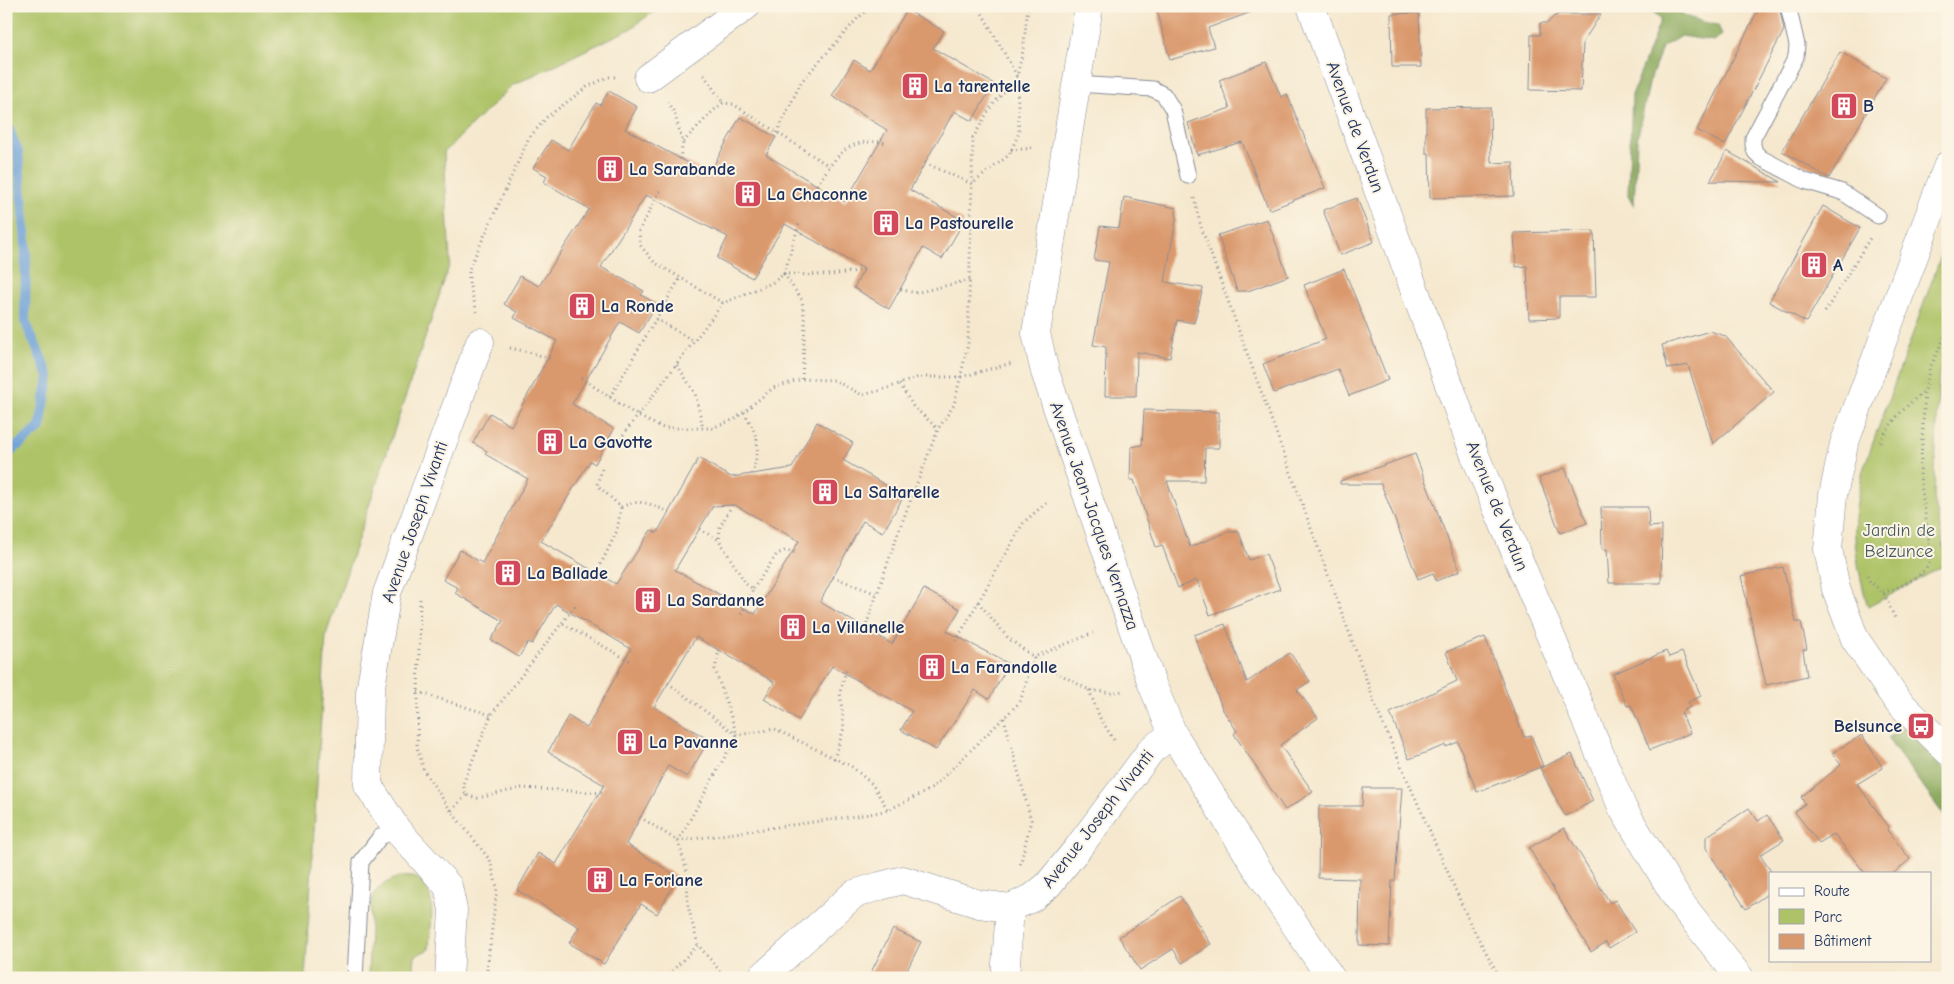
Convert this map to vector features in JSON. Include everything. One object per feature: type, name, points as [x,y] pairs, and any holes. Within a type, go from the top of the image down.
[{"type":"street","points":[[648,78],[746,6]]},
{"type":"street","name":"Avenue Jean-Jacques Vernazza","points":[[1089,6],[1036,333],[1051,390],[1152,684],[1173,734],[1262,876],[1331,978]]},
{"type":"street","name":"Avenue de Verdun","points":[[1311,6],[1474,453],[1623,809],[1678,900],[1740,978]]},
{"type":"street","points":[[1948,166],[1844,444],[1833,495],[1828,548],[1836,589],[1855,639],[1896,699],[1948,751]]},
{"type":"street","name":"Avenue Joseph Vivanti","points":[[449,978],[453,910],[448,886],[397,830],[368,785],[370,692],[388,593],[480,342]]},
{"type":"street","name":"Avenue Joseph Vivanti","points":[[1010,908],[1032,898],[1048,885],[1152,749],[1173,734]]},
{"type":"street","points":[[761,978],[854,894],[903,880],[979,904],[1010,908],[1005,978]]},
{"type":"lane","points":[[1788,6],[1797,45],[1796,57],[1753,138],[1755,152],[1761,158],[1805,181],[1842,192],[1878,216]]},
{"type":"lane","points":[[1077,84],[1153,89],[1164,95],[1173,110],[1188,176]]},
{"type":"lane","points":[[355,978],[361,862],[380,836],[397,830]]},
{"type":"path","points":[[777,133],[801,82],[858,17],[872,6]]},
{"type":"path","points":[[978,6],[1017,76]]},
{"type":"path","points":[[972,184],[1009,155],[1019,133],[1017,76],[1023,51],[1028,6]]},
{"type":"path","points":[[865,628],[938,429],[954,405],[968,344],[973,138],[990,108],[1017,76]]},
{"type":"path","points":[[553,360],[533,353],[480,342],[479,318],[469,283],[469,269],[529,138],[547,117],[587,87],[608,77],[648,78],[674,112],[683,143],[679,163]]},
{"type":"path","points":[[683,143],[714,110],[723,103],[733,104],[829,166]]},
{"type":"path","points":[[817,185],[829,166],[846,148],[870,140],[887,143]]},
{"type":"path","points":[[1011,150],[1038,148]]},
{"type":"path","points":[[925,163],[972,184]]},
{"type":"path","points":[[1188,176],[1201,227],[1380,717],[1470,923],[1500,978]]},
{"type":"path","points":[[660,191],[639,231],[640,245],[654,262],[723,303]]},
{"type":"path","points":[[1825,312],[1879,223],[1878,216]]},
{"type":"path","points":[[620,439],[723,303],[772,283],[784,274],[799,224]]},
{"type":"path","points":[[784,274],[831,275],[864,270]]},
{"type":"path","points":[[784,274],[802,300],[805,324],[802,379]]},
{"type":"path","points":[[610,397],[680,278]]},
{"type":"path","points":[[901,289],[916,293],[970,280]]},
{"type":"path","points":[[656,319],[694,342]]},
{"type":"path","points":[[1883,592],[1899,587],[1926,571],[1930,565],[1931,557],[1920,476],[1925,391],[1929,370],[1948,329]]},
{"type":"path","points":[[581,378],[638,416],[663,428],[712,428],[735,419],[773,388],[802,379],[834,380],[862,395],[919,377],[961,377],[1019,361]]},
{"type":"path","points":[[677,365],[695,393],[703,428]]},
{"type":"path","points":[[900,384],[913,406],[938,429]]},
{"type":"path","points":[[1876,451],[1888,427],[1911,401],[1925,391]]},
{"type":"path","points":[[744,412],[757,436],[758,454],[752,474]]},
{"type":"path","points":[[602,468],[596,485],[621,507]]},
{"type":"path","points":[[621,507],[633,502],[650,504],[669,512]]},
{"type":"path","points":[[956,641],[1024,522],[1046,503]]},
{"type":"path","points":[[719,540],[720,528],[732,505]]},
{"type":"path","points":[[594,578],[616,531],[621,507]]},
{"type":"path","points":[[699,529],[719,540],[746,584],[753,589]]},
{"type":"path","points":[[741,615],[753,589],[777,554],[787,550],[798,554]]},
{"type":"path","points":[[1864,570],[1870,582],[1883,592],[1895,618]]},
{"type":"path","points":[[833,577],[877,594]]},
{"type":"path","points":[[420,594],[417,747],[424,771],[490,860],[497,887],[486,978]]},
{"type":"path","points":[[978,602],[1008,638],[1047,667],[1089,690],[1113,693],[1128,689]]},
{"type":"path","points":[[466,796],[463,784],[491,715],[575,606]]},
{"type":"path","points":[[562,624],[632,662]]},
{"type":"path","points":[[1034,657],[1093,633]]},
{"type":"path","points":[[719,650],[715,669],[737,735],[678,841],[687,871],[688,906],[698,945],[726,978]]},
{"type":"path","points":[[640,817],[678,841],[888,810],[931,789],[1020,702],[1034,657]]},
{"type":"path","points":[[834,759],[844,728],[840,692],[847,667]]},
{"type":"path","points":[[668,683],[737,735],[775,728],[852,767],[872,784],[888,810]]},
{"type":"path","points":[[1089,690],[1100,718],[1118,746]]},
{"type":"path","points":[[418,692],[491,715]]},
{"type":"path","points":[[1004,718],[1031,820],[1010,908]]},
{"type":"path","points":[[466,796],[478,798],[522,788],[606,793]]},
{"type":"path","points":[[452,811],[466,796]]},
{"type":"path","points":[[665,978],[698,945]]},
{"type":"green space","points":[[6,6],[661,6],[630,29],[513,85],[444,152],[450,263],[326,635],[305,978],[6,978]]},
{"type":"green space","points":[[1647,6],[1672,6],[1700,21],[1718,25],[1722,35],[1714,41],[1681,36],[1662,47],[1649,84],[1637,140],[1634,206],[1628,195],[1632,95],[1661,19]]},
{"type":"green space","name":"Jardin de Belzunce","points":[[1948,237],[1948,352],[1939,373],[1934,498],[1947,564],[1868,607],[1859,570],[1855,533],[1856,508],[1863,470]]},
{"type":"green space","points":[[1904,727],[1948,773],[1948,821],[1887,738]]},
{"type":"green space","points":[[398,877],[418,879],[429,892],[432,911],[429,949],[415,956],[413,978],[368,978],[371,903],[378,889]]},
{"type":"building","points":[[1156,6],[1256,6],[1257,10],[1208,28],[1214,47],[1170,60]]},
{"type":"building","points":[[1760,6],[1779,6],[1784,30],[1725,145],[1697,130]]},
{"type":"building","points":[[907,10],[944,31],[933,48],[994,84],[972,121],[954,111],[910,190],[964,221],[942,259],[923,248],[889,309],[854,288],[864,269],[785,224],[752,278],[717,258],[728,237],[646,195],[601,267],[644,291],[641,295],[657,304],[639,333],[620,322],[572,404],[614,429],[595,464],[590,461],[541,541],[616,584],[651,530],[657,533],[699,458],[731,477],[792,468],[817,422],[853,443],[843,460],[904,496],[883,532],[863,521],[820,602],[892,644],[924,589],[960,609],[947,631],[1009,664],[989,699],[975,690],[936,750],[901,730],[912,711],[832,666],[799,720],[764,699],[774,682],[696,637],[654,707],[709,740],[687,777],[668,766],[626,844],[678,877],[657,914],[641,904],[604,964],[569,943],[579,927],[517,890],[538,853],[556,864],[604,785],[548,752],[568,716],[587,728],[631,649],[556,604],[532,644],[528,642],[519,657],[491,640],[503,621],[455,593],[458,588],[443,580],[460,550],[482,563],[528,479],[485,454],[487,451],[473,443],[490,413],[511,426],[557,341],[514,318],[517,312],[504,304],[520,276],[539,286],[589,209],[544,182],[547,176],[533,168],[551,140],[568,150],[596,103],[600,105],[609,91],[637,107],[625,129],[709,174],[740,117],[776,137],[766,155],[845,202],[887,130],[832,96],[854,60],[870,70]],"holes":[[[735,505],[799,541],[755,614],[675,570],[713,506]]]},
{"type":"building","points":[[1419,13],[1421,67],[1392,67],[1391,14]]},
{"type":"building","points":[[1559,14],[1601,14],[1583,42],[1581,91],[1530,90],[1531,35],[1540,35],[1540,23],[1548,23]]},
{"type":"building","name":"B","points":[[1840,52],[1886,78],[1829,178],[1782,151]]},
{"type":"building","points":[[1266,62],[1281,97],[1287,94],[1325,188],[1269,210],[1242,142],[1197,155],[1188,123],[1230,108],[1219,80]]},
{"type":"building","points":[[1490,107],[1491,163],[1513,162],[1514,196],[1430,198],[1429,153],[1426,153],[1426,108]]},
{"type":"building","points":[[1727,151],[1781,182],[1710,181]]},
{"type":"building","points":[[1124,197],[1176,208],[1176,219],[1165,282],[1203,288],[1194,323],[1177,320],[1170,358],[1137,352],[1136,396],[1105,396],[1106,347],[1093,345],[1109,262],[1094,260],[1100,226],[1119,228]]},
{"type":"building","points":[[1357,198],[1374,242],[1340,255],[1323,210]]},
{"type":"building","name":"A","points":[[1823,206],[1860,228],[1806,322],[1769,302]]},
{"type":"building","points":[[1267,219],[1288,276],[1248,291],[1237,291],[1218,235]]},
{"type":"building","points":[[1594,231],[1596,297],[1559,297],[1559,318],[1529,319],[1527,266],[1516,267],[1514,233]]},
{"type":"building","points":[[1344,269],[1388,380],[1349,396],[1338,369],[1274,393],[1263,364],[1326,339],[1304,285]]},
{"type":"building","points":[[1710,331],[1725,336],[1774,392],[1713,444],[1688,365],[1668,369],[1662,345]]},
{"type":"building","points":[[1144,410],[1219,412],[1219,448],[1205,448],[1204,481],[1167,481],[1180,519],[1190,547],[1228,532],[1239,532],[1249,560],[1266,554],[1280,589],[1210,615],[1197,580],[1178,588],[1162,545],[1156,547],[1134,480],[1130,480],[1131,447],[1142,445]]},
{"type":"building","points":[[1415,454],[1460,571],[1436,581],[1433,573],[1418,579],[1381,484],[1340,484],[1340,481]]},
{"type":"building","points":[[1565,468],[1587,523],[1560,533],[1539,478]]},
{"type":"building","points":[[1601,507],[1648,507],[1649,527],[1662,526],[1661,583],[1609,583],[1607,549],[1602,549]]},
{"type":"building","points":[[1783,567],[1796,622],[1801,622],[1807,649],[1803,650],[1807,676],[1766,685],[1741,576]]},
{"type":"building","points":[[1225,624],[1247,682],[1290,653],[1310,681],[1297,690],[1318,718],[1280,745],[1313,792],[1285,810],[1234,734],[1237,731],[1223,710],[1194,635]]},
{"type":"building","points":[[1485,637],[1524,737],[1531,735],[1543,766],[1477,792],[1458,742],[1409,759],[1390,713],[1457,681],[1446,652]]},
{"type":"building","points":[[1666,651],[1669,657],[1682,652],[1701,696],[1688,702],[1690,707],[1681,712],[1690,733],[1650,750],[1631,705],[1627,706],[1613,674]]},
{"type":"building","points":[[1862,735],[1883,768],[1857,784],[1889,827],[1887,830],[1910,859],[1895,872],[1864,872],[1834,834],[1819,843],[1795,812],[1805,804],[1801,797],[1841,765],[1832,753]]},
{"type":"building","points":[[1572,754],[1593,801],[1565,816],[1540,768]]},
{"type":"building","points":[[1363,788],[1402,788],[1395,881],[1392,881],[1389,946],[1359,945],[1360,879],[1318,878],[1319,806],[1362,806]]},
{"type":"building","points":[[1749,808],[1758,821],[1767,815],[1784,840],[1760,855],[1770,870],[1769,893],[1746,909],[1706,848],[1706,837]]},
{"type":"building","points":[[1564,828],[1610,903],[1615,900],[1635,932],[1609,948],[1606,942],[1591,952],[1529,848]]},
{"type":"building","points":[[1180,896],[1211,944],[1182,963],[1173,949],[1140,970],[1119,937]]},
{"type":"building","points":[[893,929],[921,942],[903,978],[868,978]]},
{"type":"waterway","points":[[6,122],[18,152],[26,243],[25,321],[49,376],[40,428],[6,455]]},
{"type":"place","name":"La tarentelle","points":[[915,86]]},
{"type":"place","name":"B","points":[[1844,106]]},
{"type":"place","name":"La Sarabande","points":[[610,169]]},
{"type":"place","name":"La Chaconne","points":[[748,194]]},
{"type":"place","name":"La Pastourelle","points":[[886,223]]},
{"type":"place","name":"A","points":[[1814,265]]},
{"type":"place","name":"La Ronde","points":[[582,306]]},
{"type":"place","name":"La Gavotte","points":[[550,442]]},
{"type":"place","name":"La Saltarelle","points":[[825,492]]},
{"type":"place","name":"La Ballade","points":[[508,573]]},
{"type":"place","name":"La Sardanne","points":[[648,600]]},
{"type":"place","name":"La Villanelle","points":[[793,627]]},
{"type":"place","name":"La Farandolle","points":[[932,667]]},
{"type":"place","name":"Belsunce","points":[[1921,726]]},
{"type":"place","name":"La Pavanne","points":[[630,742]]},
{"type":"place","name":"La Forlane","points":[[600,880]]}]
